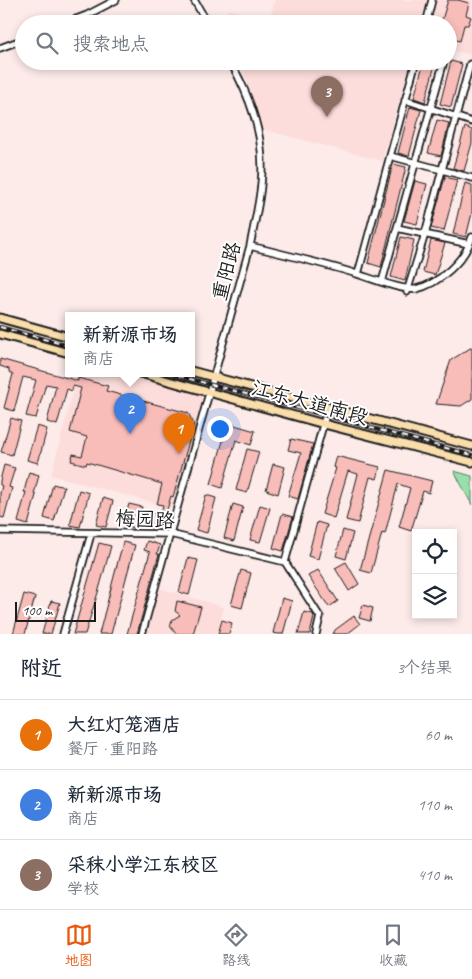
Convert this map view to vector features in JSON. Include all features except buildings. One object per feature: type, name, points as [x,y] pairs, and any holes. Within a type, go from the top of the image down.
[{"type":"main road","points":[[0,318],[65,336]]},
{"type":"main road","points":[[0,334],[65,352]]},
{"type":"main road","name":"江东大道南段","points":[[195,372],[472,446]]},
{"type":"main road","name":"江东大道南段","points":[[155,377],[324,424],[472,462]]},
{"type":"street","points":[[87,15],[116,0]]},
{"type":"street","points":[[194,0],[203,15]]},
{"type":"street","points":[[428,15],[432,0]]},
{"type":"street","points":[[0,48],[15,42]]},
{"type":"street","points":[[408,290],[425,234],[470,64]]},
{"type":"street","name":"重阳路","points":[[142,634],[250,246],[259,201],[262,167],[261,144],[244,86],[235,70]]},
{"type":"street","points":[[358,274],[413,70]]},
{"type":"street","points":[[382,282],[441,70]]},
{"type":"street","points":[[405,100],[472,122]]},
{"type":"street","points":[[390,156],[472,178]]},
{"type":"street","points":[[397,228],[469,244]]},
{"type":"street","points":[[250,246],[358,274],[408,290],[414,290],[438,281],[454,266],[472,237]]},
{"type":"street","points":[[316,634],[320,617],[285,562],[328,407]]},
{"type":"street","name":"梅园路","points":[[0,531],[170,534],[285,562]]},
{"type":"street","points":[[63,634],[91,534]]},
{"type":"shaded area","points":[[275,0],[428,0],[424,15],[270,15]]},
{"type":"shaded area","points":[[433,0],[472,0],[472,55],[457,51],[457,15],[429,15]]},
{"type":"shaded area","points":[[228,9],[250,15],[226,15]]},
{"type":"shaded area","points":[[242,70],[408,70],[382,161],[261,129]]},
{"type":"shaded area","points":[[77,377],[155,377],[209,392],[176,509],[51,475]]},
{"type":"shaded area","points":[[156,587],[224,607],[217,634],[142,634]]},
{"type":"green space","points":[[454,471],[472,476],[472,505]]},
{"type":"railway","points":[[0,327],[65,345]]},
{"type":"railway","points":[[183,377],[472,455]]},
{"type":"place","name":"采秣小学江东校区","points":[[327,117]]},
{"type":"place","name":"新新源市场","points":[[130,434]]},
{"type":"place","name":"大红灯笼酒店","points":[[179,454]]}]
